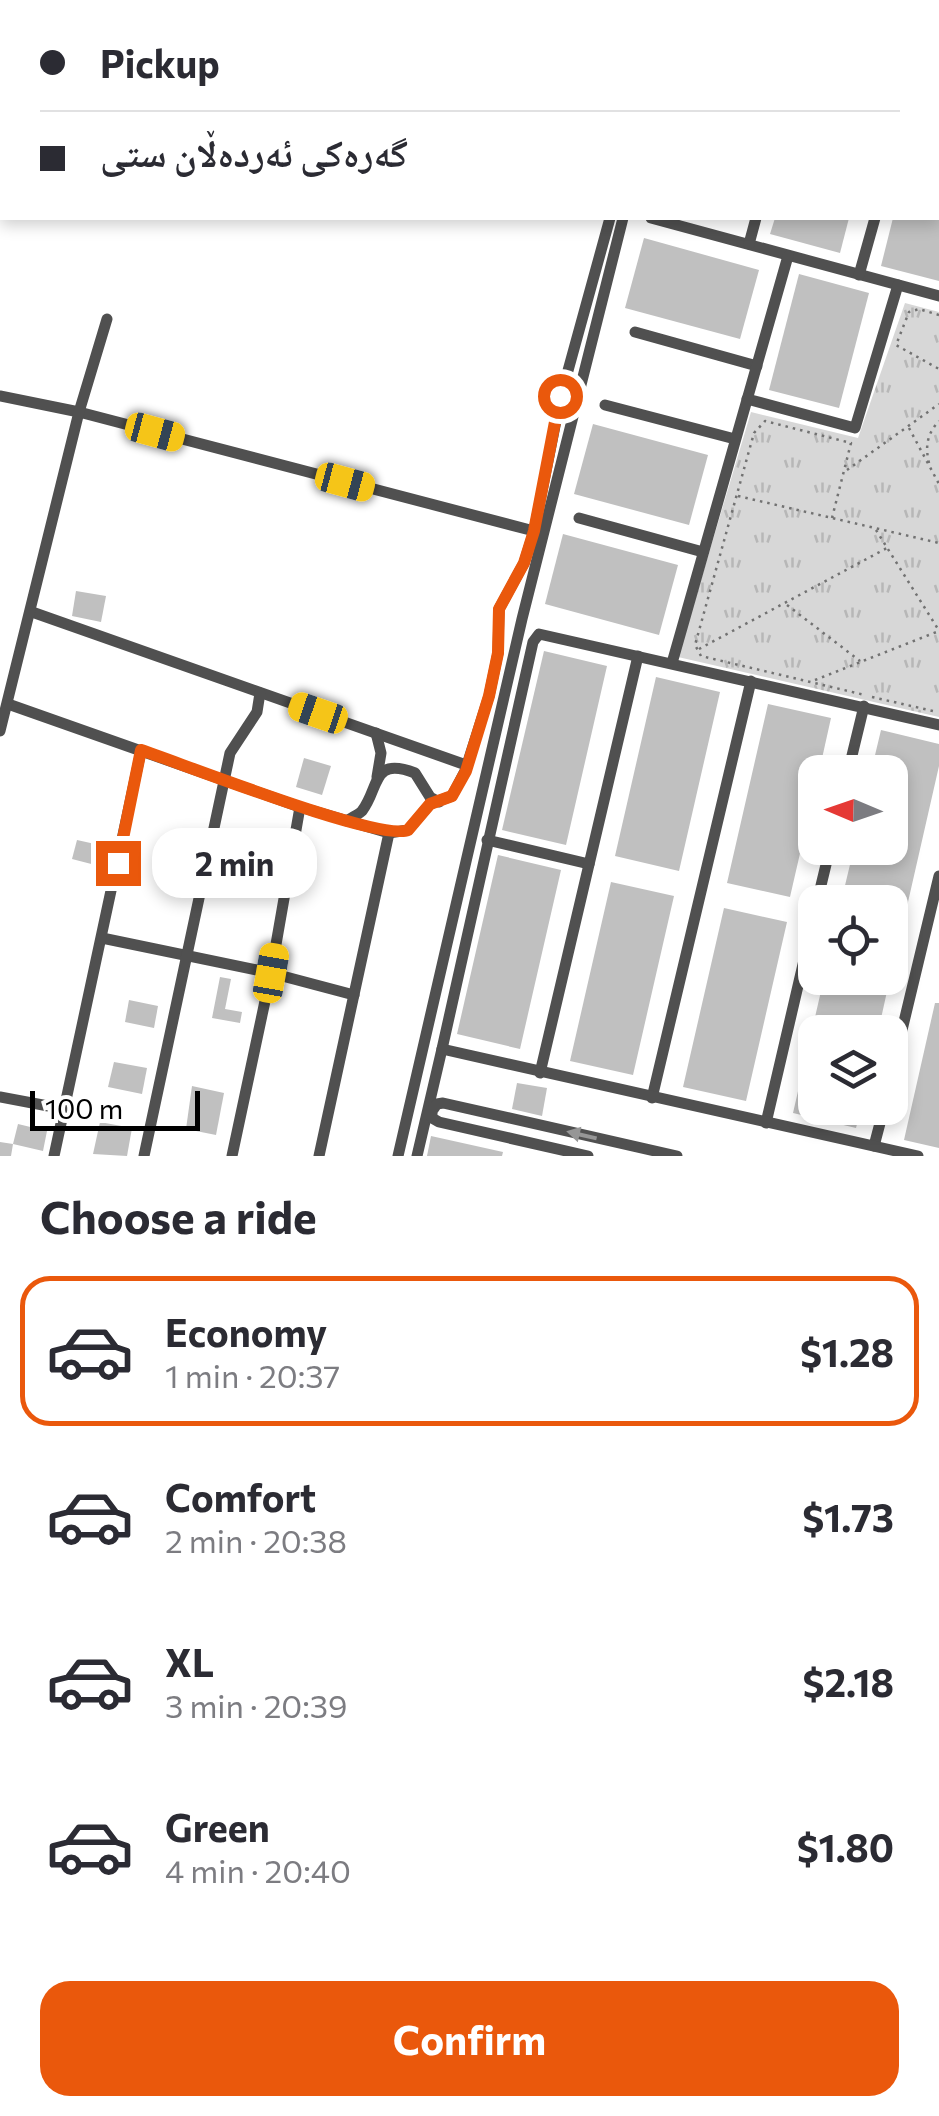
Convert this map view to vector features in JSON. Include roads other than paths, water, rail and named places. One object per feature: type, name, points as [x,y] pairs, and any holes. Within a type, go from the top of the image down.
[{"type":"street","points":[[8,704],[300,807],[389,833],[408,830],[430,804],[452,796],[466,764],[495,668],[499,609],[524,563],[534,531],[560,396],[609,220]]},
{"type":"street","points":[[398,1156],[522,620],[622,220]]},
{"type":"street","points":[[659,220],[939,296]]},
{"type":"street","points":[[749,244],[755,220]]},
{"type":"street","points":[[859,275],[874,220]]},
{"type":"street","points":[[672,663],[788,256]]},
{"type":"street","points":[[747,398],[855,428],[898,285]]},
{"type":"street","points":[[0,728],[106,319]]},
{"type":"street","points":[[634,332],[757,366]]},
{"type":"street","points":[[0,396],[79,412],[534,531]]},
{"type":"street","points":[[605,405],[735,439]]},
{"type":"street","points":[[579,518],[703,552]]},
{"type":"street","points":[[32,612],[466,764]]},
{"type":"street","points":[[417,1156],[486,840],[536,637],[543,634],[939,725]]},
{"type":"street","points":[[540,1073],[638,656]]},
{"type":"street","points":[[652,1098],[750,681]]},
{"type":"street","points":[[144,1156],[224,778],[238,737],[257,712],[260,693]]},
{"type":"street","points":[[852,755],[864,706]]},
{"type":"street","points":[[347,821],[362,812],[377,777],[380,753],[376,733]]},
{"type":"street","points":[[406,744],[414,757],[415,773],[430,797],[440,802]]},
{"type":"street","points":[[54,1156],[141,750]]},
{"type":"street","points":[[377,777],[396,768],[415,773]]},
{"type":"street","points":[[232,1156],[271,973],[300,807]]},
{"type":"street","points":[[320,1156],[389,833]]},
{"type":"street","points":[[486,840],[589,864]]},
{"type":"street","points":[[906,1015],[939,876]]},
{"type":"street","points":[[102,938],[271,973],[354,995]]},
{"type":"street","points":[[766,1122],[798,986]]},
{"type":"street","points":[[442,1049],[918,1156]]},
{"type":"street","points":[[0,1097],[64,1109]]},
{"type":"street","points":[[588,1156],[439,1122],[432,1118],[432,1111],[443,1103],[677,1156]]},
{"type":"street","points":[[874,1146],[880,1125]]}]
